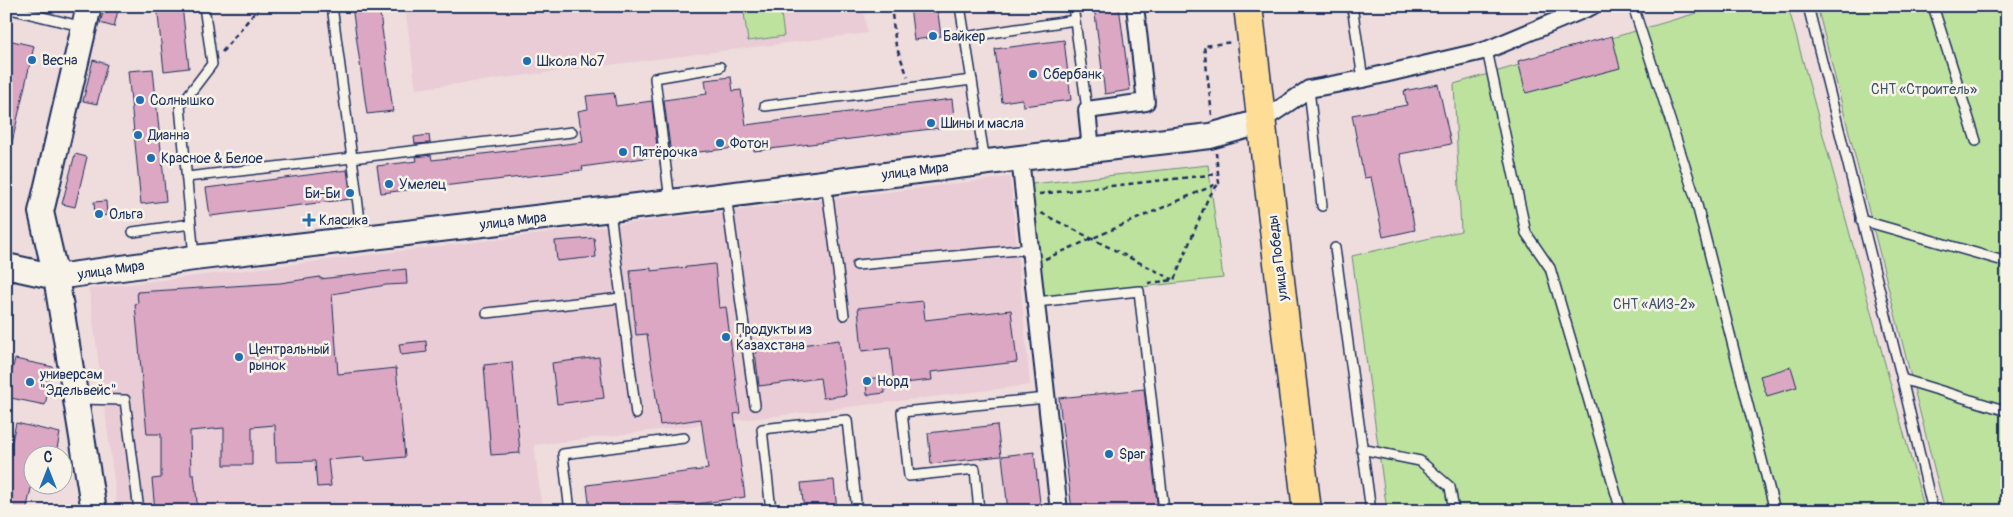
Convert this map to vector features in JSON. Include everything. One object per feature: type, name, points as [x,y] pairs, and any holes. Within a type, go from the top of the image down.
[{"type":"highway","name":"улица Победы","points":[[1248,6],[1260,122],[1307,511]]},
{"type":"street","points":[[1091,150],[1087,110],[1146,102],[1135,6]]},
{"type":"street","points":[[1260,122],[1309,89],[1363,79],[1487,50],[1592,6]]},
{"type":"street","points":[[86,17],[41,212],[56,277],[94,511]]},
{"type":"street","name":"улица Мира","points":[[6,266],[56,277],[194,258],[610,210],[985,162],[1210,136],[1260,122]]},
{"type":"street","points":[[1020,158],[1059,511]]},
{"type":"lane","points":[[194,258],[180,106],[212,64],[204,6]]},
{"type":"lane","points":[[332,6],[362,239]]},
{"type":"lane","points":[[960,6],[985,162]]},
{"type":"lane","points":[[1073,6],[1087,110]]},
{"type":"lane","points":[[1352,6],[1363,79]]},
{"type":"lane","points":[[1634,6],[1695,197],[1775,511]]},
{"type":"lane","points":[[1808,6],[1902,379],[1933,511]]},
{"type":"lane","points":[[1933,6],[1976,141]]},
{"type":"lane","points":[[6,8],[86,17]]},
{"type":"lane","points":[[965,37],[1075,20]]},
{"type":"lane","points":[[1487,50],[1526,234],[1550,268],[1621,511]]},
{"type":"lane","points":[[670,202],[655,78],[720,67]]},
{"type":"lane","points":[[764,106],[972,80]]},
{"type":"lane","points":[[1309,89],[1322,206]]},
{"type":"lane","points":[[187,177],[572,132]]},
{"type":"lane","points":[[826,182],[844,315]]},
{"type":"lane","points":[[726,195],[755,405]]},
{"type":"lane","points":[[610,210],[636,414]]},
{"type":"lane","points":[[1861,220],[2007,262]]},
{"type":"lane","points":[[134,232],[191,224]]},
{"type":"lane","points":[[1335,248],[1371,511]]},
{"type":"lane","points":[[857,265],[1030,249]]},
{"type":"lane","points":[[1036,302],[1139,291],[1164,511]]},
{"type":"lane","points":[[487,313],[621,298]]},
{"type":"lane","points":[[1902,379],[2007,411]]},
{"type":"lane","points":[[979,511],[975,470],[908,476],[902,412],[1047,398]]},
{"type":"lane","points":[[76,399],[125,400],[139,511]]},
{"type":"lane","points":[[771,511],[762,429],[847,420],[857,511]]},
{"type":"lane","points":[[570,511],[562,454],[684,438]]},
{"type":"lane","points":[[1361,449],[1420,461],[1450,488],[1454,511]]},
{"type":"path","points":[[212,64],[260,6]]},
{"type":"path","points":[[891,6],[896,46],[912,88]]},
{"type":"path","points":[[1034,194],[1218,174]]},
{"type":"path","points":[[1174,280],[1208,198],[1219,183]]},
{"type":"path","points":[[1035,210],[1174,280]]},
{"type":"path","points":[[1145,283],[1174,280]]},
{"type":"shaded area","name":"Школа №7","points":[[405,6],[863,6],[867,33],[416,89]]},
{"type":"shaded area","points":[[1010,177],[1030,385],[534,445],[542,511],[118,511],[89,289]]},
{"type":"green space","points":[[743,6],[780,6],[784,36],[748,41]]},
{"type":"green space","name":"СНТ «АИЗ-2»","points":[[1721,6],[1788,6],[1925,511],[1387,511],[1352,256],[1461,231],[1454,84]]},
{"type":"green space","name":"СНТ «Строитель»","points":[[1817,6],[2007,6],[2007,511],[1945,511]]},
{"type":"green space","points":[[1208,165],[1223,278],[1040,298],[1032,184]]},
{"type":"building","points":[[105,6],[119,6],[114,27],[100,23]]},
{"type":"building","points":[[157,6],[182,6],[189,68],[164,71]]},
{"type":"building","points":[[352,6],[379,6],[393,111],[367,114]]},
{"type":"building","points":[[910,6],[937,6],[941,36],[914,40]]},
{"type":"building","points":[[1094,6],[1119,6],[1130,90],[1105,94]]},
{"type":"building","points":[[1612,36],[1620,68],[1526,93],[1518,61]]},
{"type":"building","points":[[8,40],[34,46],[11,147],[6,146],[6,48]]},
{"type":"building","name":"Сбербанк","points":[[1064,40],[1071,100],[1023,106],[1022,99],[1002,102],[995,49]]},
{"type":"building","points":[[93,60],[107,64],[97,104],[83,101]]},
{"type":"building","points":[[153,69],[166,201],[141,204],[128,71]]},
{"type":"building","points":[[731,77],[733,91],[741,90],[746,125],[952,99],[955,126],[754,151],[754,146],[671,155],[664,100],[707,94],[705,80]]},
{"type":"building","points":[[1438,84],[1451,144],[1400,154],[1415,230],[1383,237],[1371,177],[1364,178],[1352,115],[1407,105],[1404,91]]},
{"type":"building","points":[[614,93],[616,106],[652,101],[658,156],[582,167],[583,170],[381,193],[377,166],[417,161],[416,157],[431,155],[432,160],[583,142],[578,111],[588,109],[586,96]]},
{"type":"building","points":[[429,135],[430,143],[415,144],[414,137]]},
{"type":"building","points":[[75,154],[87,157],[75,207],[62,204]]},
{"type":"building","points":[[347,170],[351,199],[210,216],[206,188]]},
{"type":"building","points":[[106,201],[107,215],[95,217],[94,202]]},
{"type":"building","points":[[594,238],[596,257],[557,261],[555,241]]},
{"type":"building","points":[[715,264],[719,308],[726,307],[740,413],[734,414],[745,497],[648,511],[590,511],[587,485],[708,469],[701,419],[660,425],[647,334],[636,335],[630,270],[651,268],[651,271]]},
{"type":"building","name":"Центральный рынок","points":[[406,269],[407,284],[386,285],[332,294],[338,374],[396,368],[405,457],[364,461],[364,457],[328,460],[331,486],[317,487],[315,461],[276,462],[275,425],[252,427],[252,465],[224,465],[224,428],[190,431],[191,475],[194,475],[198,511],[155,511],[152,479],[161,478],[161,434],[147,434],[135,304],[138,303],[137,292],[280,283],[320,277],[320,279]]},
{"type":"building","points":[[923,301],[925,320],[1011,310],[1017,362],[931,372],[932,380],[894,384],[890,348],[862,351],[858,308]]},
{"type":"building","points":[[839,340],[846,395],[823,398],[820,378],[759,386],[755,351]]},
{"type":"building","points":[[426,341],[427,352],[401,355],[399,344]]},
{"type":"building","points":[[599,357],[604,398],[557,404],[552,363]]},
{"type":"building","name":"универсам \"Эдельвейс\"","points":[[15,359],[53,367],[45,405],[6,397],[6,369],[12,370]]},
{"type":"building","points":[[512,362],[520,453],[491,455],[484,365]]},
{"type":"building","points":[[1791,367],[1797,387],[1767,396],[1760,376]]},
{"type":"building","points":[[884,377],[885,393],[867,395],[866,379]]},
{"type":"building","name":"Spar","points":[[1144,389],[1158,511],[1072,511],[1059,398]]},
{"type":"building","points":[[16,423],[60,433],[58,444],[22,444],[22,494],[30,494],[26,511],[6,511],[6,467]]},
{"type":"building","points":[[997,425],[1001,456],[931,464],[928,433]]},
{"type":"building","points":[[1034,452],[1041,511],[1008,511],[1002,456]]},
{"type":"building","points":[[834,480],[837,511],[804,511],[801,483]]},
{"type":"place","name":"Байкер","points":[[933,36]]},
{"type":"place","name":"Весна","points":[[32,60]]},
{"type":"place","name":"Школа №7","points":[[527,61]]},
{"type":"place","name":"Сбербанк","points":[[1033,74]]},
{"type":"place","name":"Солнышко","points":[[140,100]]},
{"type":"place","name":"Шины и масла","points":[[931,123]]},
{"type":"place","name":"Дианна","points":[[138,135]]},
{"type":"place","name":"Фотон","points":[[720,143]]},
{"type":"place","name":"Пятёрочка","points":[[623,152]]},
{"type":"place","name":"Красное & Белое","points":[[151,158]]},
{"type":"place","name":"Умелец","points":[[389,184]]},
{"type":"place","name":"Би-Би","points":[[350,193]]},
{"type":"place","name":"Ольга","points":[[99,214]]},
{"type":"place","name":"Класика","points":[[309,220]]},
{"type":"place","name":"Продукты из Казахстана","points":[[726,337]]},
{"type":"place","name":"Центральный рынок","points":[[239,357]]},
{"type":"place","name":"Норд","points":[[867,381]]},
{"type":"place","name":"универсам \"Эдельвейс\"","points":[[30,382]]},
{"type":"place","name":"Spar","points":[[1109,454]]}]
